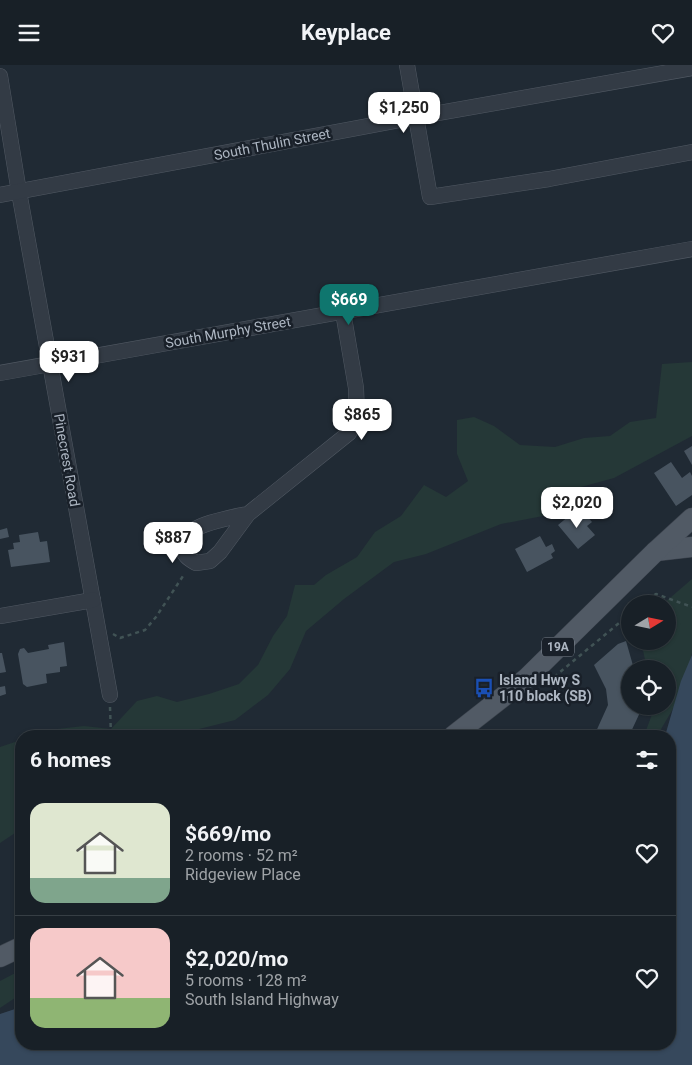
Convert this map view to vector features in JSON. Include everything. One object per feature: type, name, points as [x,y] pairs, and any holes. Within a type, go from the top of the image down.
[{"type":"main road","name":"19A","points":[[461,730],[527,678],[692,518]]},
{"type":"main road","points":[[656,551],[692,547]]},
{"type":"main road","points":[[0,957],[15,950]]},
{"type":"street","points":[[407,65],[430,197],[549,179],[692,152]]},
{"type":"street","name":"South Thulin Street","points":[[0,195],[416,117],[692,68]]},
{"type":"street","name":"Pinecrest Road","points":[[0,76],[19,192],[110,695]]},
{"type":"street","name":"South Murphy Street","points":[[0,373],[692,249]]},
{"type":"street","points":[[248,514],[192,530],[185,538],[182,549],[186,557],[196,563],[210,561],[220,552],[248,514],[349,433],[357,418],[356,388],[343,311]]},
{"type":"street","points":[[0,616],[93,600]]},
{"type":"path","points":[[98,627],[120,638],[146,630],[192,561]]},
{"type":"path","points":[[676,601],[692,607]]},
{"type":"path","points":[[110,695],[111,730]]},
{"type":"green space","points":[[692,362],[692,436],[614,478],[570,490],[543,516],[501,524],[426,554],[394,562],[344,599],[306,631],[290,669],[268,695],[235,720],[195,730],[54,730],[84,726],[111,729],[137,701],[157,696],[177,702],[239,684],[258,665],[273,636],[287,616],[295,585],[314,585],[326,575],[357,557],[375,532],[401,516],[424,485],[446,497],[468,481],[457,454],[457,420],[474,417],[494,426],[520,445],[555,447],[584,438],[610,436],[630,422],[656,418],[662,364]]},
{"type":"green space","points":[[692,579],[692,653],[684,690],[676,704],[676,660],[645,660],[643,650],[676,650],[676,595],[673,595]]},
{"type":"green space","points":[[652,715],[669,715],[661,730],[646,730]]},
{"type":"green space","points":[[15,742],[15,833],[0,843],[0,747]]},
{"type":"green space","points":[[15,973],[15,998],[0,1008],[0,981]]},
{"type":"water","points":[[692,655],[692,1065],[0,1065],[0,1014],[15,1009],[15,1050],[676,1050],[676,730],[667,730],[671,715],[676,715],[676,698]]},
{"type":"building","points":[[692,446],[692,465],[684,451]]},
{"type":"building","points":[[671,462],[682,478],[690,472],[692,476],[692,495],[676,506],[654,473]]},
{"type":"building","points":[[582,510],[592,522],[587,526],[595,535],[578,549],[558,525],[575,511],[578,514]]},
{"type":"building","points":[[7,528],[9,537],[0,539],[0,530]]},
{"type":"building","points":[[38,532],[40,542],[47,541],[50,562],[11,567],[8,550],[14,549],[13,543],[20,542],[19,535]]},
{"type":"building","points":[[540,536],[546,547],[552,544],[555,551],[551,554],[553,558],[527,572],[515,549]]},
{"type":"building","points":[[64,642],[67,666],[60,667],[60,672],[46,674],[47,683],[27,687],[23,684],[18,654],[20,649],[24,648],[28,653],[49,649],[48,645]]},
{"type":"building","points":[[621,643],[621,650],[629,650],[631,660],[621,660],[621,715],[639,715],[632,730],[597,730],[608,705],[606,689],[594,665],[618,644]]},
{"type":"building","points":[[0,653],[2,653],[6,672],[0,673]]},
{"type":"building","points":[[5,686],[6,694],[0,696],[0,687]]},
{"type":"place","name":"Island Hwy S 110 block (SB)","points":[[484,688]]}]
